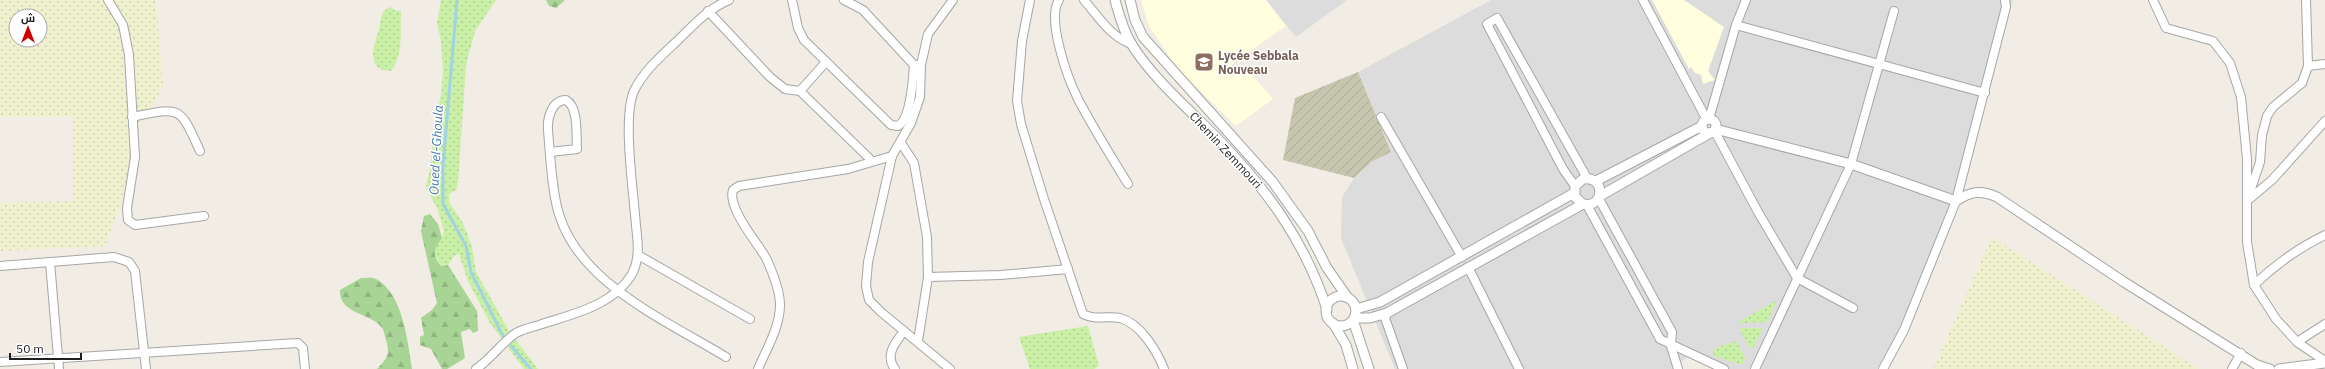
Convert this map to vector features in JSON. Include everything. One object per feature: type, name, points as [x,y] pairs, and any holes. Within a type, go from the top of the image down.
[{"type":"street","points":[[108,0],[123,25],[129,55],[135,157],[127,208],[130,224],[204,216]]},
{"type":"street","points":[[476,369],[499,346],[517,332],[586,310],[602,302],[617,291],[632,274],[638,255],[630,144],[630,111],[634,93],[645,74],[659,58],[708,11],[729,0]]},
{"type":"street","points":[[792,0],[801,36],[826,62],[894,126],[901,124],[905,118],[918,65],[928,34],[953,0]]},
{"type":"street","points":[[844,0],[863,10],[918,65],[920,97],[911,123],[901,143],[892,156],[868,262],[866,286],[869,300],[950,369]]},
{"type":"street","points":[[1030,0],[1022,41],[1018,101],[1028,148],[1083,314],[1093,319],[1118,318],[1129,322],[1140,331],[1164,369]]},
{"type":"street","points":[[1059,0],[1054,7],[1054,23],[1078,98],[1128,184]]},
{"type":"street","points":[[1084,0],[1112,32],[1122,41],[1132,44]]},
{"type":"street","name":"Chemin Zemmouri","points":[[1115,0],[1122,24],[1132,44],[1150,69],[1219,140],[1277,206],[1297,239],[1315,275],[1327,309]]},
{"type":"street","name":"Chemin Zemmouri","points":[[1130,0],[1143,37],[1272,181],[1308,232],[1327,268],[1348,298]]},
{"type":"street","points":[[1643,0],[1706,122]]},
{"type":"street","points":[[1706,122],[1736,25],[1746,0]]},
{"type":"street","points":[[1883,369],[1904,330],[1956,202],[2006,7],[2005,0]]},
{"type":"street","points":[[2153,0],[2161,21],[2166,28],[2213,41],[2230,63],[2241,96],[2247,159],[2247,242],[2254,285],[2276,319],[2297,342],[2325,362]]},
{"type":"street","points":[[2247,201],[2260,162],[2267,116],[2274,107],[2302,83],[2308,66],[2306,0]]},
{"type":"street","points":[[708,11],[770,77],[785,89],[800,90],[869,158]]},
{"type":"street","points":[[1755,369],[1851,164],[1894,11]]},
{"type":"street","points":[[1332,322],[1343,325],[1353,319],[1370,318],[1387,313],[1467,267],[1585,205],[1594,204],[1599,197],[1601,190],[1591,180],[1497,18],[1487,24],[1574,190],[1577,200],[1585,205],[1660,339],[1671,346],[1724,369]]},
{"type":"street","points":[[1736,25],[1984,93]]},
{"type":"street","points":[[800,90],[826,62]]},
{"type":"street","points":[[2308,66],[2325,64]]},
{"type":"street","points":[[550,152],[577,149],[574,111],[570,102],[566,100],[557,102],[549,116],[547,123],[550,152],[557,206],[563,225],[584,259],[597,274],[617,291],[726,357]]},
{"type":"street","points":[[132,117],[169,110],[177,112],[188,125],[200,151]]},
{"type":"street","points":[[1381,117],[1462,258]]},
{"type":"street","points":[[2247,201],[2272,180],[2325,121]]},
{"type":"street","points":[[1356,309],[1380,302],[1462,258],[1574,190],[1580,180],[1591,180],[1706,122],[1714,122],[1713,131],[1797,278],[1852,308]]},
{"type":"street","points":[[1599,197],[1713,131],[1851,164],[1956,202]]},
{"type":"street","points":[[901,143],[914,163],[927,237],[928,277],[918,341]]},
{"type":"street","points":[[758,369],[778,316],[780,304],[766,259],[737,212],[732,195],[733,190],[739,186],[848,169],[892,156]]},
{"type":"street","points":[[1956,202],[1967,194],[1980,192],[1997,197],[2124,282],[2257,364],[2270,369]]},
{"type":"street","points":[[1599,197],[1672,332],[1671,346],[1678,369]]},
{"type":"street","points":[[2254,285],[2287,256],[2305,244],[2325,235]]},
{"type":"street","points":[[638,255],[750,318]]},
{"type":"street","points":[[0,266],[114,257],[129,262],[135,271],[146,369]]},
{"type":"street","points":[[1462,258],[1472,259],[1467,267]]},
{"type":"street","points":[[1462,258],[1457,268],[1467,267]]},
{"type":"street","points":[[50,262],[59,369]]},
{"type":"street","points":[[1467,267],[1519,369]]},
{"type":"street","points":[[928,277],[1001,275],[1068,269]]},
{"type":"street","points":[[1353,369],[1341,334],[1328,316],[1327,309],[1335,298],[1348,298],[1356,309]]},
{"type":"street","points":[[1356,309],[1353,319],[1369,369]]},
{"type":"street","points":[[1387,313],[1386,318],[1403,369]]},
{"type":"street","points":[[2297,342],[2325,324]]},
{"type":"street","points":[[895,369],[891,362],[891,354],[904,331]]},
{"type":"street","points":[[0,362],[298,344],[303,348],[305,369]]},
{"type":"street","points":[[2232,369],[2241,353]]},
{"type":"street","points":[[1702,369],[1710,362]]},
{"type":"street","points":[[2279,369],[2325,362]]},
{"type":"shaded area","points":[[0,0],[156,0],[163,87],[141,123],[132,174],[105,246],[0,251],[0,203],[73,201],[73,117],[0,117]]},
{"type":"shaded area","name":"Lycée Sebbala Nouveau","points":[[1141,0],[1266,0],[1286,26],[1232,64],[1230,75],[1243,65],[1273,99],[1236,126],[1181,72],[1171,59],[1149,26]]},
{"type":"shaded area","points":[[1266,0],[1347,0],[1296,37]]},
{"type":"shaded area","points":[[1491,0],[2013,0],[1956,196],[1900,329],[1877,369],[1728,369],[1694,351],[1673,369],[1395,369],[1341,238],[1342,197],[1354,178],[1371,162],[1391,151],[1358,72]]},
{"type":"shaded area","points":[[1652,0],[1684,0],[1724,27],[1708,71],[1715,80],[1703,84],[1701,75],[1695,73],[1691,67],[1689,69]]},
{"type":"shaded area","points":[[1358,72],[1391,152],[1371,162],[1354,178],[1283,160],[1295,98]]},
{"type":"shaded area","points":[[1992,237],[2199,369],[1933,369]]},
{"type":"green space","points":[[441,0],[496,0],[475,31],[466,65],[458,182],[456,190],[449,194],[449,202],[463,223],[472,247],[476,272],[509,331],[538,369],[524,369],[490,323],[468,281],[459,254],[455,255],[448,265],[442,267],[433,253],[435,247],[442,238],[444,231],[437,208],[427,190],[426,184],[430,171],[436,115],[441,96],[443,70],[441,40],[437,24]]},
{"type":"green space","points":[[546,0],[565,0],[556,8],[549,6]]},
{"type":"green space","points":[[391,7],[394,10],[401,11],[401,34],[400,50],[391,71],[383,70],[378,67],[373,56],[383,13]]},
{"type":"green space","points":[[430,214],[438,224],[442,238],[437,245],[435,252],[436,259],[442,267],[448,265],[477,311],[478,331],[473,333],[470,329],[461,332],[465,358],[447,369],[442,369],[431,349],[420,345],[420,337],[424,335],[421,318],[432,310],[437,303],[421,231],[424,216]]},
{"type":"green space","points":[[361,278],[376,279],[385,286],[392,295],[403,320],[412,369],[377,369],[386,358],[388,352],[387,343],[382,328],[371,319],[350,309],[341,298],[340,290]]},
{"type":"green space","points":[[1777,300],[1767,322],[1737,323]]},
{"type":"green space","points":[[1088,326],[1099,366],[1094,369],[1030,369],[1019,337]]},
{"type":"green space","points":[[1741,328],[1760,328],[1762,330],[1753,348],[1749,347],[1740,330]]},
{"type":"green space","points":[[1736,341],[1745,358],[1743,364],[1714,356],[1714,349]]},
{"type":"waterway","name":"Oued el-Ghoula","points":[[457,0],[443,166],[443,204],[466,246],[471,272],[503,336]]},
{"type":"waterway","name":"Oued el-Ghoula","points":[[511,346],[531,369]]},
{"type":"place","name":"Lycée Sebbala Nouveau","points":[[1204,62]]}]
